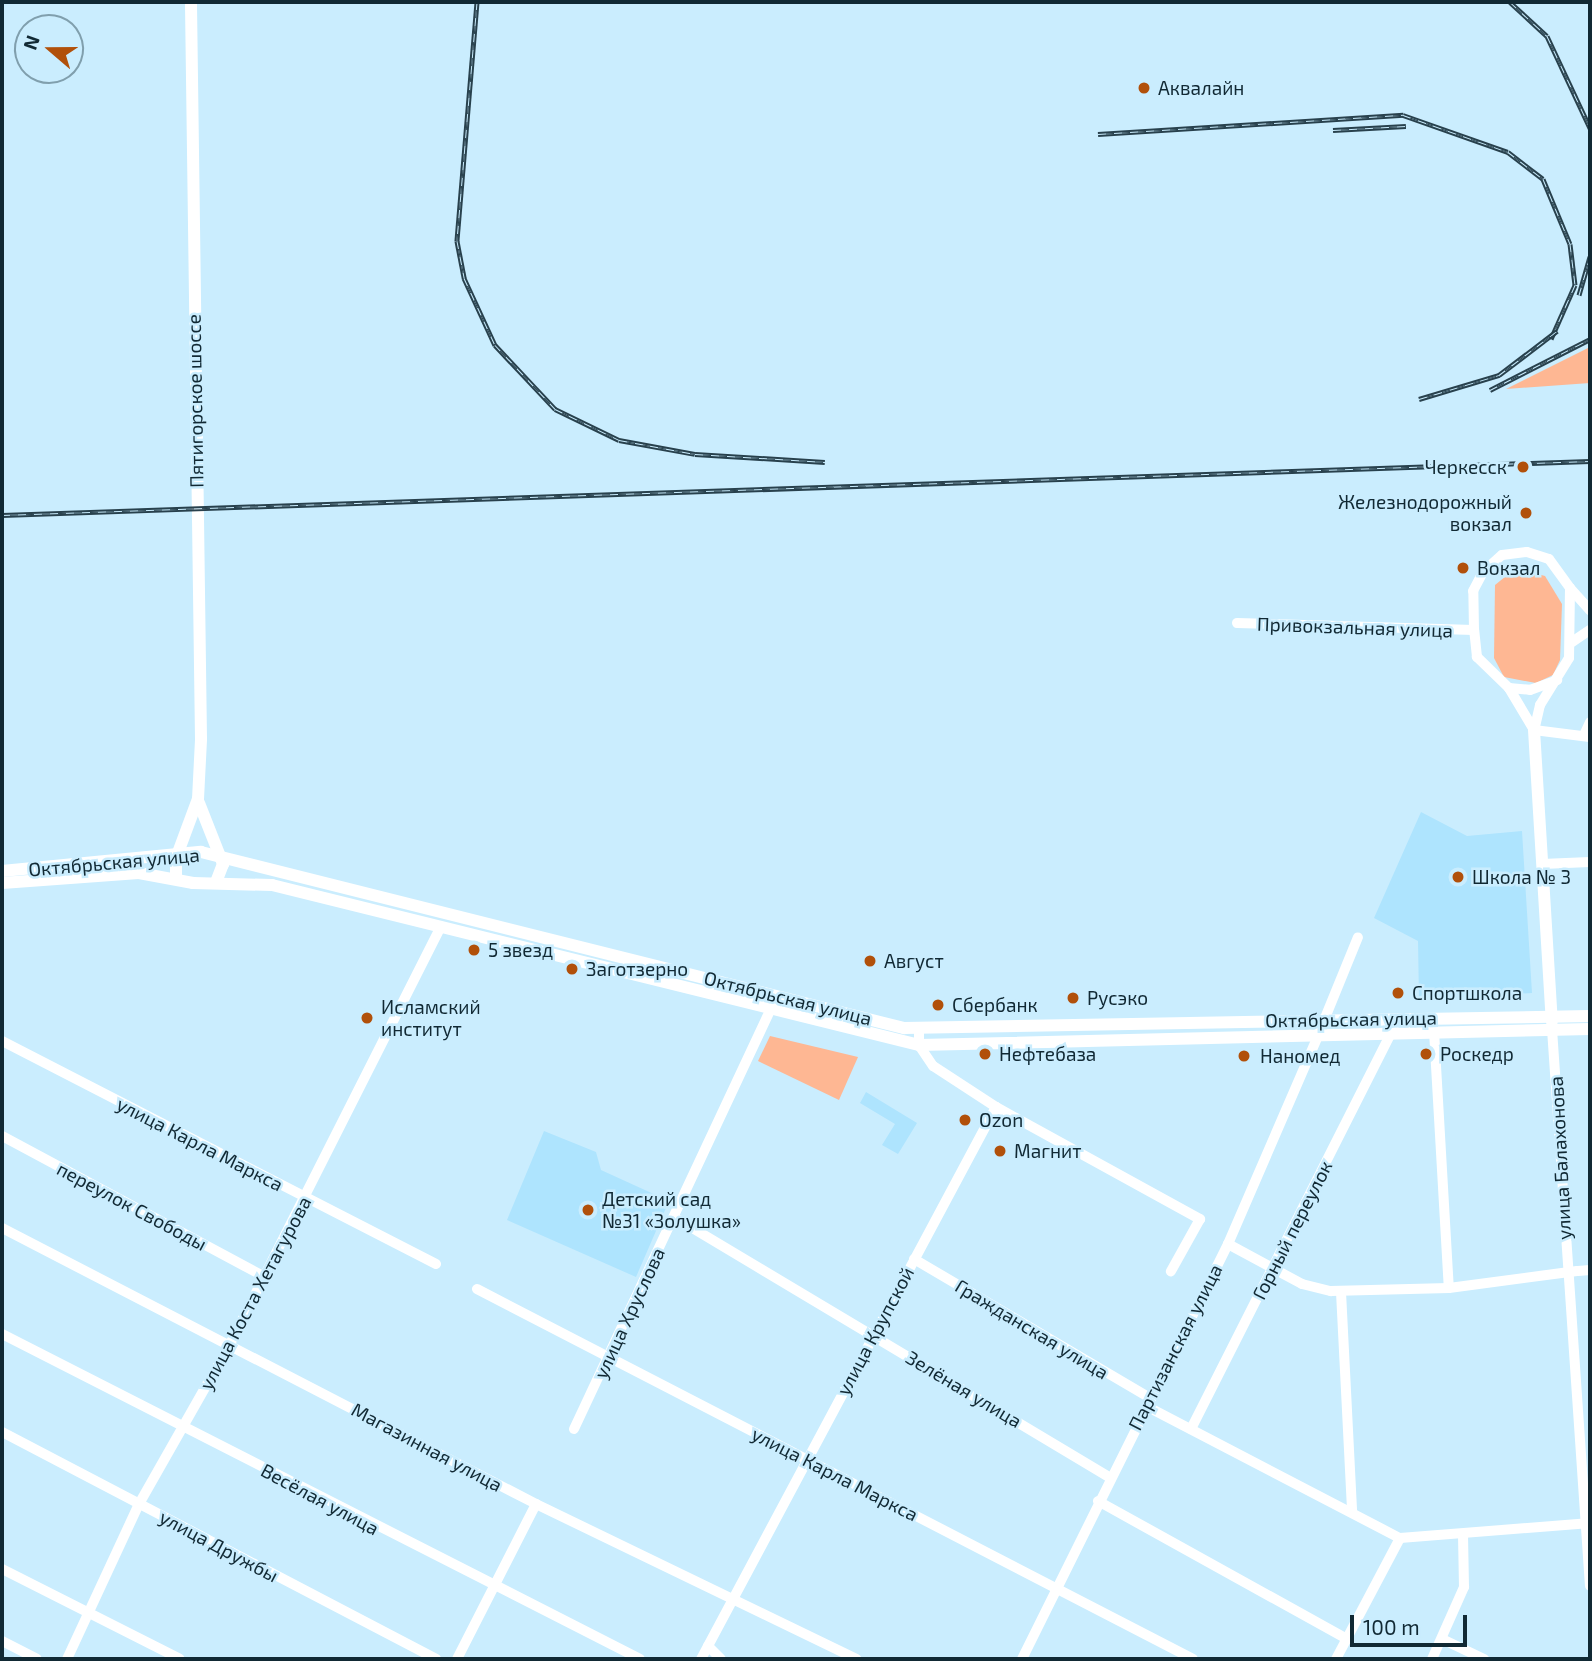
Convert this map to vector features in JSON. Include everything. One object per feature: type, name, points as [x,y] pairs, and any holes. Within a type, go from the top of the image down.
[{"type":"main road","name":"Пятигорское шоссе","points":[[176,877],[178,854],[198,800],[201,739],[192,239],[191,2]]},
{"type":"main road","name":"улица Балахонова","points":[[1534,730],[1552,1022]]},
{"type":"main road","name":"Пятигорское шоссе","points":[[198,800],[223,869],[216,882]]},
{"type":"main road","name":"Октябрьская улица","points":[[2,872],[178,854],[219,858],[919,1029],[1325,1018],[1552,1022],[1590,1029]]},
{"type":"main road","name":"Октябрьская улица","points":[[2,883],[124,873],[272,885],[772,1006],[919,1045],[1320,1031],[1434,1031],[1552,1022],[1590,1016]]},
{"type":"street","name":"улица Балахонова","points":[[1502,555],[1549,559],[1570,588],[1572,642],[1534,730],[1509,688],[1477,657],[1473,591],[1502,555]]},
{"type":"street","points":[[1570,588],[1590,610]]},
{"type":"street","name":"Привокзальная улица","points":[[1237,623],[1474,630]]},
{"type":"street","points":[[1572,642],[1590,630]]},
{"type":"street","points":[[1509,688],[1530,690],[1557,680]]},
{"type":"street","points":[[1534,730],[1587,736],[1590,722]]},
{"type":"street","points":[[1542,864],[1590,862]]},
{"type":"street","name":"улица Коста Хетагурова","points":[[66,1659],[139,1504],[230,1344],[263,1276],[306,1198],[440,926]]},
{"type":"street","points":[[1325,1018],[1358,937]]},
{"type":"street","name":"улица Хруслова","points":[[574,1429],[772,1006]]},
{"type":"street","name":"улица Балахонова","points":[[1552,1022],[1574,1271],[1590,1586]]},
{"type":"street","points":[[919,1029],[919,1045],[941,1073],[996,1107],[1200,1219],[1171,1271]]},
{"type":"street","name":"Партизанская улица","points":[[1022,1659],[1110,1476],[1227,1244],[1320,1031]]},
{"type":"street","name":"Горный переулок","points":[[1191,1429],[1392,1031]]},
{"type":"street","points":[[1434,1031],[1449,1289]]},
{"type":"street","name":"улица Карла Маркса","points":[[2,1041],[436,1264]]},
{"type":"street","name":"улица Крупской","points":[[701,1659],[996,1107]]},
{"type":"street","name":"переулок Свободы","points":[[2,1136],[263,1276]]},
{"type":"street","name":"Зелёная улица","points":[[674,1217],[1110,1476]]},
{"type":"street","name":"Магазинная улица","points":[[2,1228],[536,1504],[856,1659]]},
{"type":"street","points":[[1227,1244],[1273,1269],[1341,1292],[1449,1289],[1590,1270]]},
{"type":"street","name":"Гражданская улица","points":[[914,1259],[1191,1429],[1401,1538]]},
{"type":"street","name":"улица Карла Маркса","points":[[477,1289],[1193,1659]]},
{"type":"street","points":[[1341,1292],[1352,1512]]},
{"type":"street","name":"Весёлая улица","points":[[2,1334],[495,1591],[640,1659]]},
{"type":"street","name":"улица Дружбы","points":[[2,1432],[436,1659]]},
{"type":"street","points":[[1098,1501],[1347,1639]]},
{"type":"street","points":[[457,1659],[495,1591],[536,1504]]},
{"type":"street","points":[[1336,1659],[1401,1538],[1462,1536],[1588,1524]]},
{"type":"street","points":[[1432,1659],[1464,1587],[1462,1536]]},
{"type":"street","points":[[2,1569],[180,1659]]},
{"type":"street","points":[[1441,1639],[1484,1659]]},
{"type":"street","points":[[2,1641],[37,1659]]},
{"type":"street","points":[[709,1646],[721,1659]]},
{"type":"shaded area","points":[[1590,347],[1590,383],[1506,389]]},
{"type":"shaded area","points":[[1516,568],[1545,576],[1562,604],[1560,660],[1553,675],[1536,683],[1504,677],[1494,658],[1495,585]]},
{"type":"shaded area","name":"Школа № 3","points":[[1421,812],[1467,836],[1522,831],[1532,993],[1419,1000],[1418,941],[1374,918]]},
{"type":"shaded area","points":[[770,1036],[858,1057],[839,1100],[758,1061]]},
{"type":"shaded area","points":[[866,1092],[917,1123],[898,1154],[882,1145],[895,1124],[860,1103]]},
{"type":"shaded area","name":"Детский сад №31 «Золушка»","points":[[544,1131],[596,1152],[601,1170],[669,1201],[636,1277],[507,1220]]},
{"type":"railway","points":[[477,2],[457,241],[464,278],[495,345],[555,409],[619,440],[695,454],[825,462]]},
{"type":"railway","points":[[1510,2],[1547,36],[1590,128]]},
{"type":"railway","points":[[1098,134],[1403,115],[1508,152],[1543,179],[1570,244],[1575,285],[1551,339]]},
{"type":"railway","points":[[1333,130],[1406,126]]},
{"type":"railway","points":[[1579,295],[1590,257]]},
{"type":"railway","points":[[1419,399],[1499,375],[1557,331]]},
{"type":"railway","points":[[1490,390],[1590,339]]},
{"type":"railway","points":[[2,515],[1590,461]]},
{"type":"place","name":"Аквалайн","points":[[1144,88]]},
{"type":"place","name":"Черкесск","points":[[1523,467]]},
{"type":"place","name":"Железнодорожный вокзал","points":[[1526,513]]},
{"type":"place","name":"Вокзал","points":[[1463,568]]},
{"type":"place","name":"Школа № 3","points":[[1458,877]]},
{"type":"place","name":"5 звезд","points":[[474,950]]},
{"type":"place","name":"Август","points":[[870,961]]},
{"type":"place","name":"Заготзерно","points":[[572,969]]},
{"type":"place","name":"Спортшкола","points":[[1398,993]]},
{"type":"place","name":"Русэко","points":[[1073,998]]},
{"type":"place","name":"Сбербанк","points":[[938,1005]]},
{"type":"place","name":"Исламский институт","points":[[367,1018]]},
{"type":"place","name":"Нефтебаза","points":[[985,1054]]},
{"type":"place","name":"Роскедр","points":[[1426,1054]]},
{"type":"place","name":"Наномед","points":[[1244,1056]]},
{"type":"place","name":"Ozon","points":[[965,1120]]},
{"type":"place","name":"Магнит","points":[[1000,1151]]},
{"type":"place","name":"Детский сад №31 «Золушка»","points":[[588,1210]]}]
